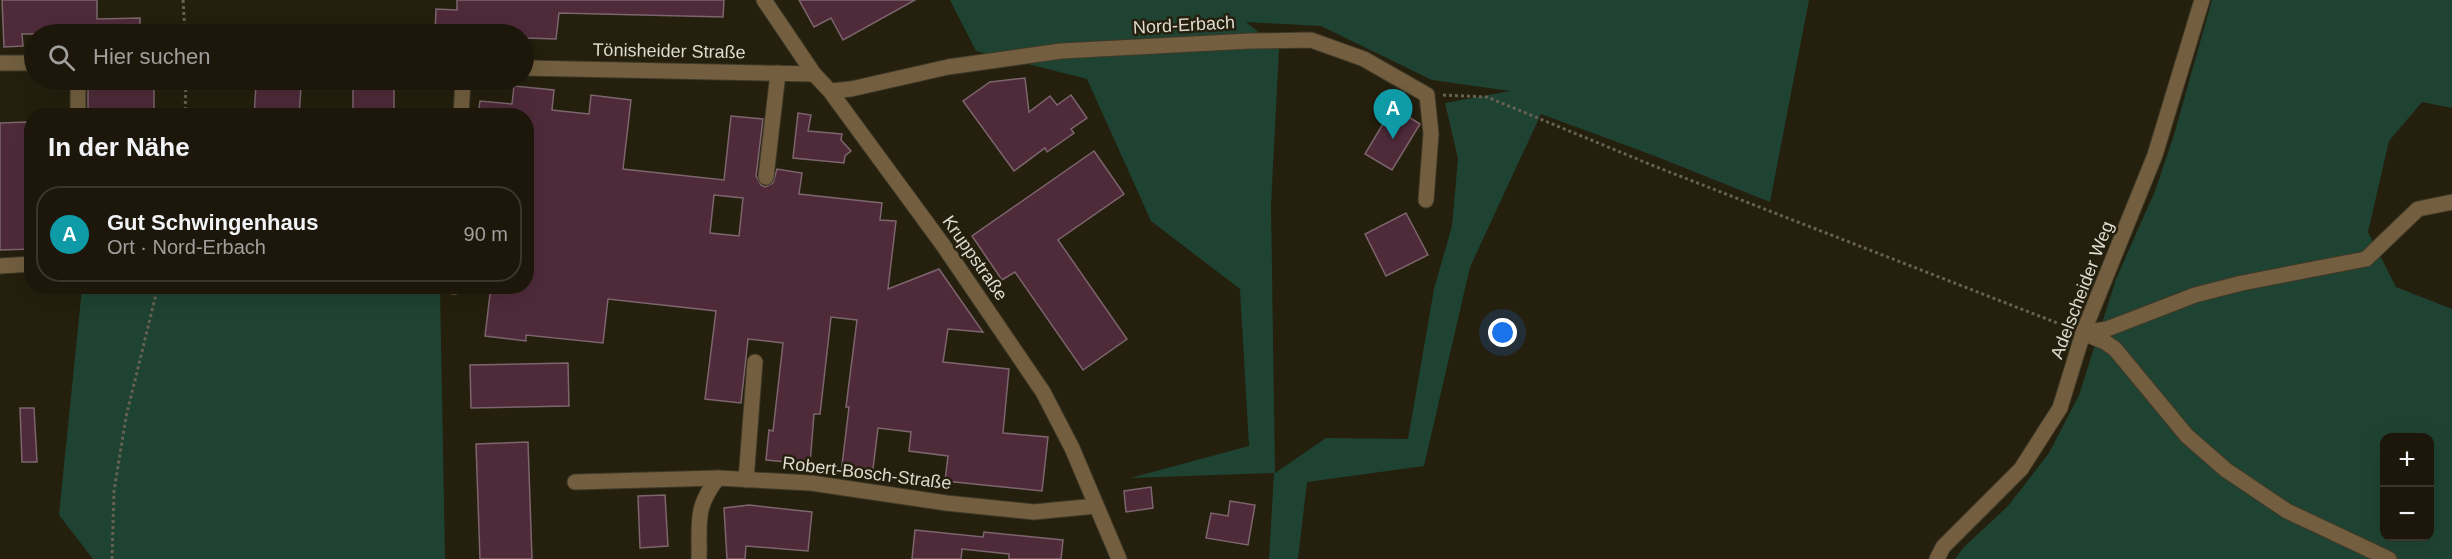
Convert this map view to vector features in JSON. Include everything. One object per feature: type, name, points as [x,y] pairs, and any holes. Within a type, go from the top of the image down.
[{"type":"street","name":"Kruppstraße","points":[[764,0],[814,74],[830,92],[943,245],[1043,392],[1072,448],[1119,559]]},
{"type":"street","name":"Adelscheider Weg","points":[[1937,559],[1943,547],[2021,469],[2060,408],[2083,333],[2155,155],[2202,0]]},
{"type":"street","name":"Nord-Erbach","points":[[830,92],[948,67],[1061,51],[1311,40],[1364,59],[1427,95]]},
{"type":"street","points":[[0,63],[24,63]]},
{"type":"street","name":"Tönisheider Straße","points":[[534,68],[814,74]]},
{"type":"street","points":[[766,177],[778,73]]},
{"type":"street","points":[[78,90],[78,108]]},
{"type":"street","points":[[461,108],[462,90]]},
{"type":"street","points":[[1426,200],[1431,134],[1427,95]]},
{"type":"street","points":[[2083,333],[2107,329],[2195,295],[2242,283],[2366,259],[2418,209],[2452,202]]},
{"type":"street","points":[[0,266],[24,264]]},
{"type":"street","points":[[2083,333],[2115,349],[2187,436],[2226,470],[2287,511],[2389,559]]},
{"type":"street","points":[[746,480],[755,362]]},
{"type":"street","points":[[699,559],[700,507],[707,492],[718,478]]},
{"type":"street","name":"Robert-Bosch-Straße","points":[[575,482],[718,478],[811,483],[946,503],[1034,512],[1096,506]]},
{"type":"path","points":[[183,0],[184,24]]},
{"type":"path","points":[[185,108],[186,90]]},
{"type":"path","points":[[1427,95],[1487,97],[1654,166],[2083,333]]},
{"type":"path","points":[[112,559],[114,491],[126,417],[156,294]]},
{"type":"green space","points":[[950,0],[1809,0],[1770,202],[1541,114],[1470,267],[1424,466],[1307,482],[1298,559],[1269,559],[1274,473],[1130,478],[1249,446],[1240,289],[1151,221],[1087,79],[976,51]],"holes":[[[1246,22],[1321,26],[1432,80],[1510,91],[1445,103],[1458,159],[1452,226],[1434,289],[1408,439],[1326,438],[1275,473],[1271,205],[1279,49]]]},
{"type":"green space","points":[[2212,0],[2452,0],[2452,108],[2422,102],[2389,141],[2368,232],[2396,287],[2452,309],[2452,559],[1955,559],[1963,548],[2008,506],[2049,453],[2079,395],[2116,279],[2155,191],[2174,135]]},
{"type":"green space","points":[[81,294],[440,294],[445,559],[93,559],[59,515]]},
{"type":"building","points":[[2,0],[97,0],[97,19],[140,18],[140,24],[24,24],[23,46],[4,47]]},
{"type":"building","points":[[457,0],[724,0],[723,17],[559,13],[556,39],[534,38],[534,24],[435,24],[436,9],[457,10]]},
{"type":"building","points":[[799,0],[915,0],[843,40],[831,18],[814,27]]},
{"type":"building","points":[[1025,78],[1029,112],[1050,96],[1057,105],[1071,95],[1087,118],[1071,129],[1074,133],[1047,152],[1045,148],[1014,171],[963,101],[990,82]]},
{"type":"building","points":[[534,88],[554,90],[552,110],[589,114],[591,95],[631,100],[623,169],[724,180],[731,116],[763,119],[756,176],[761,185],[765,187],[773,183],[777,169],[802,173],[799,194],[882,203],[880,220],[896,221],[888,289],[939,269],[983,332],[948,329],[943,362],[1009,369],[1003,433],[1048,437],[1042,491],[945,481],[948,456],[909,451],[911,432],[878,428],[872,477],[841,473],[849,407],[846,407],[857,320],[831,317],[820,414],[814,414],[810,464],[766,460],[769,430],[773,431],[783,343],[748,339],[741,403],[705,399],[716,311],[608,299],[603,343],[526,335],[526,341],[485,336],[490,294],[534,294],[534,108],[479,108],[480,101],[512,104],[514,90],[534,90]],"holes":[[[714,195],[743,198],[739,236],[710,233]]]},
{"type":"building","points":[[88,90],[154,90],[154,108],[88,108]]},
{"type":"building","points":[[256,90],[301,90],[300,108],[254,108]]},
{"type":"building","points":[[353,90],[394,90],[394,108],[353,108]]},
{"type":"building","points":[[1393,107],[1420,124],[1392,170],[1365,154]]},
{"type":"building","points":[[798,113],[811,115],[808,131],[842,134],[841,140],[851,151],[845,156],[844,163],[793,158]]},
{"type":"building","points":[[24,122],[24,249],[0,250],[0,123]]},
{"type":"building","points":[[1094,151],[1124,194],[1058,240],[1127,339],[1083,370],[1015,272],[1002,280],[972,236]]},
{"type":"building","points":[[1406,213],[1428,255],[1386,276],[1365,234]]},
{"type":"building","points":[[568,363],[569,406],[471,408],[470,365]]},
{"type":"building","points":[[20,408],[34,408],[37,462],[22,462]]},
{"type":"building","points":[[528,442],[532,559],[480,559],[476,444]]},
{"type":"building","points":[[1151,487],[1153,508],[1126,512],[1124,491]]},
{"type":"building","points":[[665,495],[668,546],[640,548],[638,496]]},
{"type":"building","points":[[1230,501],[1255,505],[1248,545],[1206,538],[1211,513],[1228,516]]},
{"type":"building","points":[[749,505],[812,512],[808,551],[746,546],[745,559],[727,559],[724,508]]},
{"type":"building","points":[[915,530],[983,537],[984,532],[1063,540],[1061,559],[1009,559],[1009,554],[962,549],[961,559],[912,559]]},
{"type":"place","name":"Gut Schwingenhaus","points":[[1393,139]]}]
